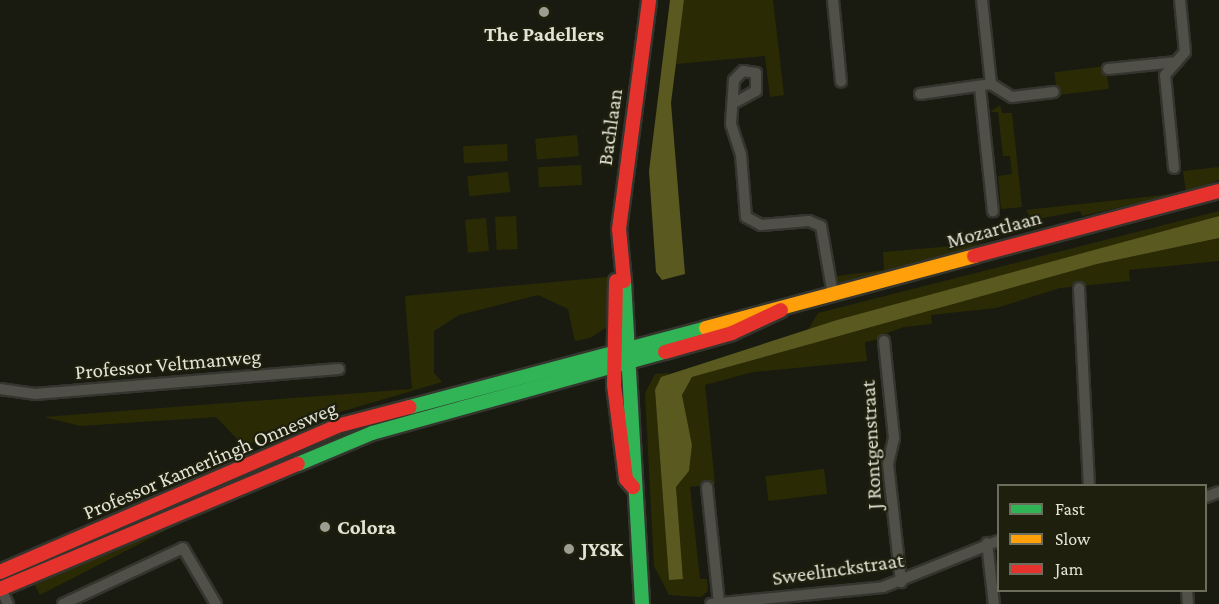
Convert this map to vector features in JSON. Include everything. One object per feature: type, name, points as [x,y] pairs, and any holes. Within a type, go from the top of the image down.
[{"type":"main road","name":"Bachlaan","points":[[633,487],[626,479],[614,349],[621,202],[649,0]]},
{"type":"main road","name":"Mozartlaan","points":[[630,345],[781,310],[1219,191]]},
{"type":"main road","name":"Bachlaan","points":[[619,261],[630,345],[633,487]]},
{"type":"main road","name":"Mozartlaan","points":[[630,362],[732,333],[781,310]]},
{"type":"main road","name":"Professor Kamerlingh Onnesweg","points":[[0,572],[337,426],[630,345]]},
{"type":"main road","name":"Professor Kamerlingh Onnesweg","points":[[0,589],[372,433],[630,362]]},
{"type":"main road","points":[[633,487],[642,604]]},
{"type":"street","points":[[833,0],[841,81]]},
{"type":"street","points":[[982,0],[991,84]]},
{"type":"street","points":[[1174,168],[1165,75],[1185,52],[1180,0]]},
{"type":"street","points":[[1108,69],[1177,62]]},
{"type":"street","points":[[920,94],[980,88],[991,84]]},
{"type":"street","points":[[991,84],[1012,97],[1054,92]]},
{"type":"street","points":[[980,88],[993,211]]},
{"type":"street","points":[[736,102],[731,124],[741,155],[746,217],[761,225],[808,221],[820,226],[833,295]]},
{"type":"street","points":[[1079,288],[1089,484]]},
{"type":"street","name":"J Rontgenstraat","points":[[884,341],[894,438],[888,464],[901,582]]},
{"type":"street","name":"Professor Veltmanweg","points":[[0,389],[35,394],[339,369]]},
{"type":"street","points":[[707,487],[719,603]]},
{"type":"street","name":"Sweelinckstraat","points":[[711,604],[810,599],[901,582],[987,543],[997,541]]},
{"type":"street","points":[[987,543],[994,604]]},
{"type":"street","points":[[63,604],[169,550],[183,548],[191,556],[216,604]]},
{"type":"street","points":[[0,589],[8,604]]},
{"type":"shaded area","points":[[670,0],[684,0],[671,103],[685,274],[662,280],[656,272],[649,171]]},
{"type":"shaded area","points":[[684,0],[773,0],[784,95],[770,97],[765,56],[676,64]]},
{"type":"shaded area","points":[[1106,66],[1109,89],[1057,95],[1054,72]]},
{"type":"shaded area","points":[[1000,105],[1002,113],[1012,113],[1022,207],[1001,209],[998,176],[1012,174],[1010,156],[1003,156],[998,112],[990,112]]},
{"type":"shaded area","points":[[577,135],[579,156],[537,160],[535,139]]},
{"type":"shaded area","points":[[507,144],[508,161],[464,163],[463,146]]},
{"type":"shaded area","points":[[581,165],[582,185],[539,187],[538,167]]},
{"type":"shaded area","points":[[1219,167],[1219,180],[1186,192],[1183,171]]},
{"type":"shaded area","points":[[508,172],[510,192],[469,196],[467,176]]},
{"type":"shaded area","points":[[1182,193],[1082,216],[1080,211],[1032,220],[1026,210]]},
{"type":"shaded area","points":[[1219,211],[1219,216],[808,330],[818,313]]},
{"type":"shaded area","points":[[516,216],[518,249],[497,250],[495,217]]},
{"type":"shaded area","points":[[1219,216],[1219,238],[1097,264],[692,377],[682,395],[692,445],[689,471],[676,487],[683,579],[669,580],[655,390],[661,377],[837,320]]},
{"type":"shaded area","points":[[486,218],[489,251],[468,253],[465,220]]},
{"type":"shaded area","points":[[1219,238],[1219,261],[1129,270],[1130,281],[1060,288],[996,308],[931,315],[932,324],[904,327],[887,333],[887,338],[865,342],[867,361],[753,372],[705,385],[715,484],[690,487],[700,579],[707,579],[708,591],[701,597],[669,595],[654,566],[645,393],[655,374],[669,373],[655,390],[669,579],[683,579],[676,487],[689,471],[692,445],[682,395],[692,377],[1097,264]]},
{"type":"shaded area","points":[[1001,242],[839,287],[837,276],[884,270],[883,252]]},
{"type":"shaded area","points":[[607,277],[607,327],[590,338],[575,341],[568,309],[538,295],[459,315],[434,331],[434,373],[442,382],[296,425],[244,446],[216,417],[80,426],[44,417],[412,389],[405,296]]},
{"type":"shaded area","points":[[510,385],[279,463],[28,569],[332,433]]},
{"type":"shaded area","points":[[824,469],[827,494],[768,501],[765,476]]},
{"type":"shaded area","points":[[171,518],[174,526],[40,595],[32,579]]},
{"type":"traffic: fast","points":[[624,281],[642,604]]},
{"type":"traffic: fast","points":[[410,407],[706,328]]},
{"type":"traffic: fast","points":[[298,464],[372,433],[665,352]]},
{"type":"traffic: slow","points":[[706,328],[974,256]]},
{"type":"traffic: jam","points":[[624,281],[619,229],[649,0]]},
{"type":"traffic: jam","points":[[974,256],[1219,191]]},
{"type":"traffic: jam","points":[[616,281],[614,385],[626,479],[633,487]]},
{"type":"traffic: jam","points":[[665,352],[732,333],[781,310]]},
{"type":"traffic: jam","points":[[0,572],[337,426],[410,407]]},
{"type":"traffic: jam","points":[[0,589],[298,464]]},
{"type":"place","name":"The Padellers","points":[[544,12]]},
{"type":"place","name":"Colora","points":[[325,527]]},
{"type":"place","name":"JYSK","points":[[569,549]]}]
